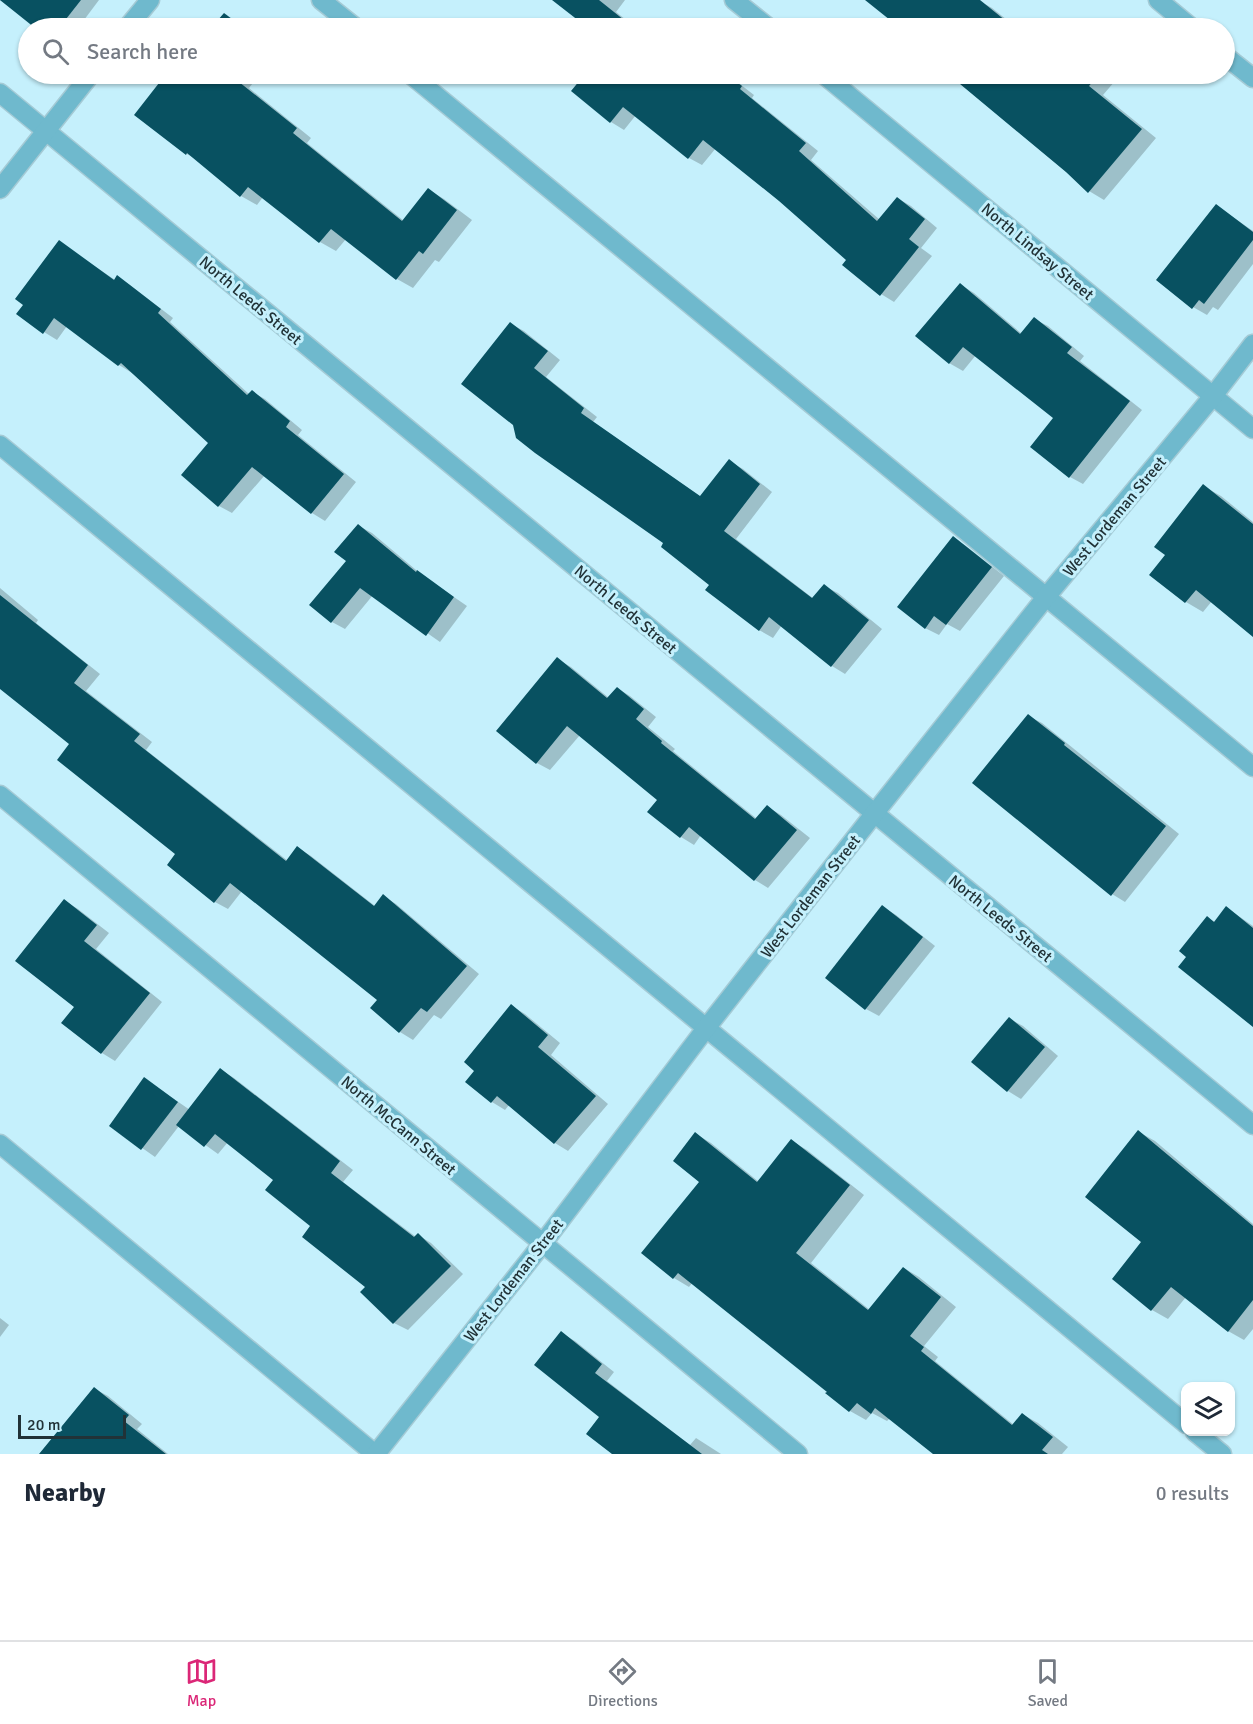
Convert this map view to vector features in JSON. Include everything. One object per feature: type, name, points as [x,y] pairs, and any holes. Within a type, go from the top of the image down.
[{"type":"street","points":[[135,18],[150,0]]},
{"type":"street","points":[[321,0],[344,18]]},
{"type":"street","points":[[734,0],[756,18]]},
{"type":"street","points":[[1158,0],[1180,18]]},
{"type":"street","points":[[1235,64],[1253,78]]},
{"type":"street","points":[[0,189],[83,84]]},
{"type":"street","points":[[422,84],[1253,767]]},
{"type":"street","name":"North Lindsay Street","points":[[835,84],[1253,429]]},
{"type":"street","name":"North Leeds Street","points":[[0,93],[1253,1125]]},
{"type":"street","name":"West Lordeman Street","points":[[375,1454],[543,1244],[707,1027],[874,814],[1046,597],[1213,396],[1253,344]]},
{"type":"street","points":[[0,445],[1181,1421]]},
{"type":"street","name":"North McCann Street","points":[[0,795],[798,1454]]},
{"type":"street","points":[[0,1144],[375,1454]]},
{"type":"street","points":[[1201,1436],[1222,1454]]},
{"type":"building","points":[[0,0],[81,0],[67,18],[22,18]]},
{"type":"building","points":[[552,0],[599,0],[622,18],[575,18]]},
{"type":"building","points":[[865,0],[980,0],[1002,18],[888,18]]},
{"type":"building","points":[[224,13],[231,18],[220,18]]},
{"type":"building","points":[[158,84],[242,84],[297,128],[293,133],[402,221],[428,188],[457,210],[423,254],[419,251],[396,280],[331,229],[319,243],[248,187],[240,197],[187,153],[186,155],[134,115]]},
{"type":"building","points":[[577,84],[739,84],[742,86],[740,89],[806,143],[799,151],[877,221],[897,197],[925,219],[909,239],[919,247],[880,296],[842,265],[846,260],[779,201],[703,140],[688,159],[623,107],[610,123],[571,91]]},
{"type":"building","points":[[960,84],[1091,84],[1089,86],[1142,129],[1088,193]]},
{"type":"building","points":[[1216,204],[1253,232],[1253,240],[1204,304],[1199,300],[1192,309],[1156,280]]},
{"type":"building","points":[[59,240],[114,280],[117,275],[161,309],[158,313],[247,395],[252,390],[290,421],[286,427],[344,474],[311,514],[252,467],[218,507],[181,475],[208,443],[121,363],[118,366],[54,318],[43,334],[16,314],[23,305],[15,299]]},
{"type":"building","points":[[960,283],[1020,334],[1034,317],[1072,347],[1067,353],[1130,401],[1069,478],[1030,447],[1053,418],[963,347],[949,364],[915,336]]},
{"type":"building","points":[[510,322],[548,351],[534,368],[584,408],[581,413],[700,496],[729,459],[760,484],[724,531],[812,598],[824,584],[869,620],[831,667],[769,617],[759,631],[705,590],[709,585],[661,547],[663,543],[535,453],[516,438],[513,425],[461,384]]},
{"type":"building","points":[[1203,484],[1253,524],[1253,637],[1196,590],[1185,603],[1149,575],[1165,555],[1154,547]]},
{"type":"building","points":[[358,524],[416,572],[417,570],[454,597],[426,636],[360,588],[331,623],[309,605],[346,561],[334,552]]},
{"type":"building","points":[[953,536],[992,567],[946,625],[934,616],[925,629],[897,607]]},
{"type":"building","points":[[0,595],[88,665],[74,683],[140,734],[134,741],[286,861],[297,846],[374,906],[383,894],[467,966],[427,1012],[421,1008],[399,1033],[370,1008],[377,1000],[230,883],[214,903],[167,865],[175,854],[57,760],[69,744],[0,689]]},
{"type":"building","points":[[557,657],[607,698],[617,687],[644,709],[636,719],[662,741],[661,743],[755,819],[767,805],[797,830],[754,881],[689,827],[680,838],[647,812],[657,800],[567,726],[536,764],[496,731]]},
{"type":"building","points":[[1028,714],[1166,826],[1111,896],[972,783]]},
{"type":"building","points":[[64,899],[97,925],[84,941],[150,993],[101,1054],[61,1023],[74,1007],[15,961]]},
{"type":"building","points":[[882,905],[923,937],[865,1010],[825,978]]},
{"type":"building","points":[[1226,906],[1253,928],[1253,1027],[1178,967],[1186,957],[1179,951],[1207,916],[1214,922]]},
{"type":"building","points":[[511,1004],[548,1035],[538,1047],[596,1096],[554,1144],[497,1096],[491,1103],[465,1082],[474,1071],[464,1062]]},
{"type":"building","points":[[1009,1017],[1045,1047],[1007,1092],[971,1062]]},
{"type":"building","points":[[220,1068],[340,1161],[331,1173],[414,1237],[418,1233],[451,1266],[393,1324],[360,1292],[365,1287],[302,1237],[310,1226],[265,1190],[273,1180],[215,1134],[204,1147],[176,1125]]},
{"type":"building","points":[[144,1077],[178,1102],[141,1150],[109,1126]]},
{"type":"building","points":[[1138,1130],[1253,1226],[1253,1300],[1228,1332],[1171,1287],[1151,1311],[1112,1279],[1141,1242],[1085,1197]]},
{"type":"building","points":[[695,1132],[757,1182],[791,1139],[850,1185],[796,1253],[868,1310],[903,1267],[941,1297],[910,1336],[924,1347],[921,1351],[1012,1425],[1022,1413],[1053,1437],[1042,1450],[1048,1454],[933,1454],[875,1408],[871,1414],[857,1403],[849,1412],[678,1273],[673,1279],[641,1253],[699,1182],[673,1161]]},
{"type":"building","points":[[561,1331],[602,1364],[595,1373],[702,1454],[612,1454],[586,1434],[599,1417],[534,1365]]},
{"type":"building","points":[[94,1387],[129,1415],[124,1421],[166,1454],[39,1454]]}]
